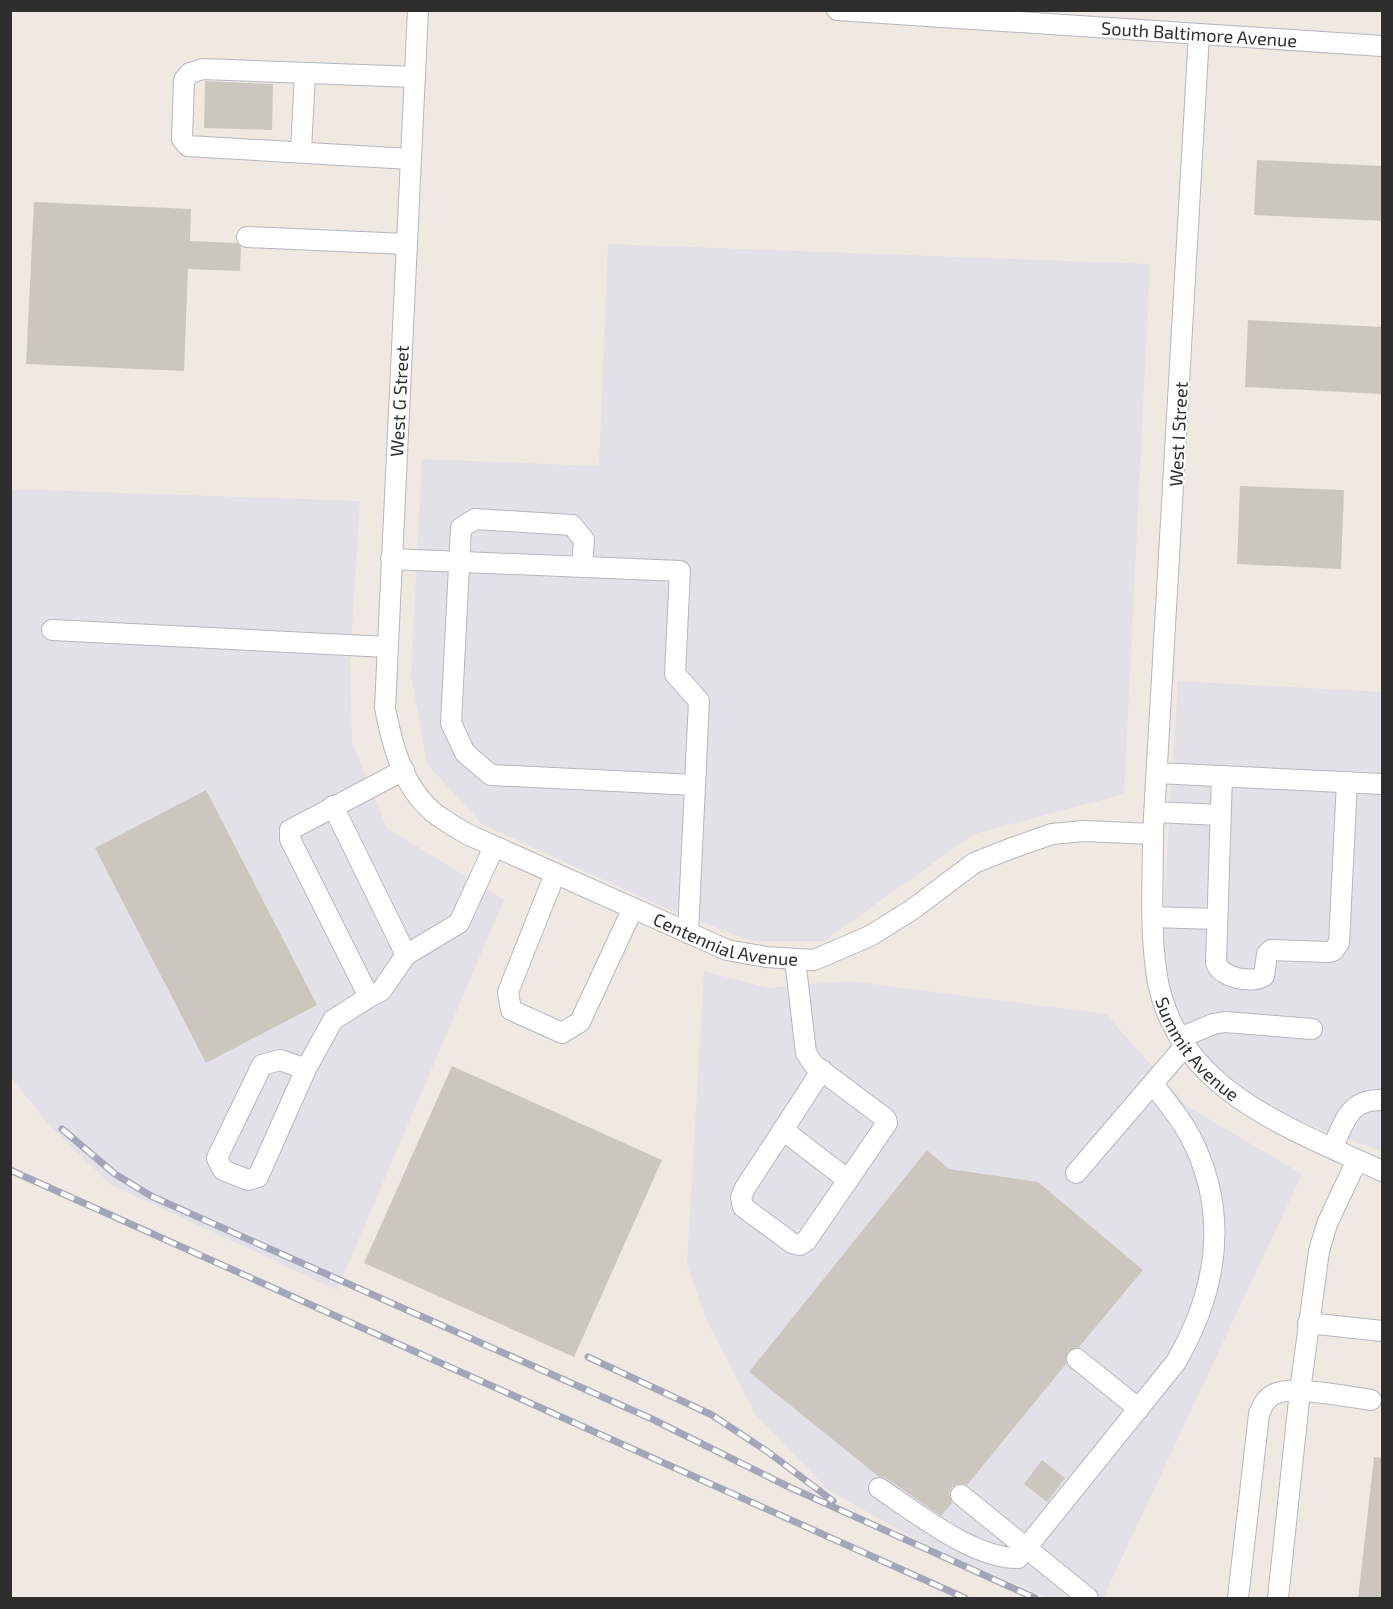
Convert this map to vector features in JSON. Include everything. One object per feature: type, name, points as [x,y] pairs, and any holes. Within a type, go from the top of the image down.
[{"type":"street","name":"West G Street","points":[[407,778],[391,743],[385,708],[418,10]]},
{"type":"street","name":"South Baltimore Avenue","points":[[837,10],[1057,17],[1199,34],[1383,46]]},
{"type":"street","name":"West I Street","points":[[1153,834],[1199,34]]},
{"type":"street","points":[[410,159],[188,146],[182,139],[184,80],[190,73],[203,69],[415,77]]},
{"type":"street","points":[[301,151],[305,73]]},
{"type":"street","points":[[247,237],[406,244]]},
{"type":"street","points":[[582,566],[584,540],[572,525],[475,519],[461,528],[451,723],[465,753],[491,775],[695,785]]},
{"type":"street","points":[[391,559],[680,571],[675,674],[699,701],[688,933]]},
{"type":"street","points":[[52,630],[387,647]]},
{"type":"street","points":[[1157,773],[1383,784]]},
{"type":"street","points":[[1222,776],[1216,963],[1221,971],[1231,976],[1262,978],[1266,971],[1267,954],[1271,950],[1328,952],[1336,948],[1347,782]]},
{"type":"street","points":[[369,997],[290,839],[290,830],[333,806],[407,778]]},
{"type":"street","name":"Centennial Avenue","points":[[407,778],[433,812],[469,835],[727,950],[795,959],[814,960],[870,936],[913,909],[974,863],[1042,838],[1084,831],[1153,834]]},
{"type":"street","points":[[333,806],[406,956]]},
{"type":"street","points":[[1155,812],[1220,815]]},
{"type":"street","name":"Summit Avenue","points":[[1153,834],[1153,917],[1156,972],[1164,1002],[1182,1042],[1207,1073],[1240,1100],[1284,1126],[1383,1171]]},
{"type":"street","points":[[306,1069],[280,1060],[262,1065],[217,1158],[223,1170],[248,1180],[258,1177],[306,1069],[333,1020],[381,991],[406,956],[459,923],[495,847]]},
{"type":"street","points":[[555,874],[508,992],[511,1010],[554,1031],[562,1033],[580,1022],[633,908]]},
{"type":"street","points":[[1153,917],[1216,919]]},
{"type":"street","points":[[795,959],[806,1053],[822,1070],[886,1119],[886,1128],[806,1240],[800,1245],[792,1243],[743,1207],[741,1197],[822,1070]]},
{"type":"street","points":[[1076,1173],[1153,1084],[1182,1042],[1213,1024],[1226,1022],[1312,1029]]},
{"type":"street","points":[[879,1488],[926,1520],[996,1557],[1018,1558],[1028,1549],[1176,1362],[1191,1336],[1206,1301],[1216,1229],[1202,1163],[1189,1134],[1153,1084]]},
{"type":"street","points":[[1332,1148],[1355,1106],[1363,1102],[1383,1101]]},
{"type":"street","points":[[783,1130],[848,1180]]},
{"type":"street","points":[[1278,1599],[1308,1323],[1319,1251],[1327,1224],[1357,1160]]},
{"type":"street","points":[[1308,1323],[1383,1331]]},
{"type":"street","points":[[1077,1359],[1139,1409]]},
{"type":"street","points":[[1238,1599],[1259,1414],[1270,1396],[1287,1390],[1371,1400]]},
{"type":"street","points":[[961,1495],[1088,1599]]},
{"type":"shaded area","points":[[608,244],[1150,264],[1124,794],[974,834],[824,941],[752,941],[669,910],[482,824],[427,764],[411,675],[422,459],[599,466]]},
{"type":"shaded area","points":[[11,489],[360,501],[350,657],[352,742],[387,828],[504,900],[337,1290],[111,1185],[48,1124],[11,1077]]},
{"type":"shaded area","points":[[1178,681],[1382,692],[1382,1151],[1256,1106],[1181,1031],[1161,952]]},
{"type":"shaded area","points":[[704,971],[768,988],[849,981],[1106,1014],[1188,1107],[1302,1174],[1103,1598],[1049,1598],[937,1551],[828,1490],[755,1414],[705,1317],[687,1264]]},
{"type":"building","points":[[205,81],[273,84],[272,130],[204,128]]},
{"type":"building","points":[[1257,160],[1383,166],[1383,221],[1254,215]]},
{"type":"building","points":[[34,202],[191,209],[190,241],[237,243],[241,247],[240,271],[188,269],[184,371],[26,364]]},
{"type":"building","points":[[1248,320],[1383,327],[1383,394],[1245,387]]},
{"type":"building","points":[[1240,486],[1344,490],[1341,569],[1237,564]]},
{"type":"building","points":[[206,790],[317,1005],[206,1063],[95,848]]},
{"type":"building","points":[[452,1066],[662,1160],[574,1357],[364,1263]]},
{"type":"building","points":[[927,1150],[949,1169],[1038,1182],[1143,1270],[1079,1347],[1068,1351],[1066,1364],[967,1485],[957,1484],[952,1487],[949,1494],[952,1503],[941,1516],[886,1478],[878,1476],[749,1372]]},
{"type":"building","points":[[1374,1457],[1383,1458],[1383,1599],[1358,1599]]},
{"type":"building","points":[[1042,1460],[1065,1478],[1047,1502],[1024,1484]]},
{"type":"railway","points":[[62,1129],[115,1174],[151,1196],[652,1419],[787,1486],[1035,1598]]},
{"type":"railway","points":[[10,1170],[965,1598]]},
{"type":"railway","points":[[588,1357],[712,1415],[768,1452],[833,1501]]}]
